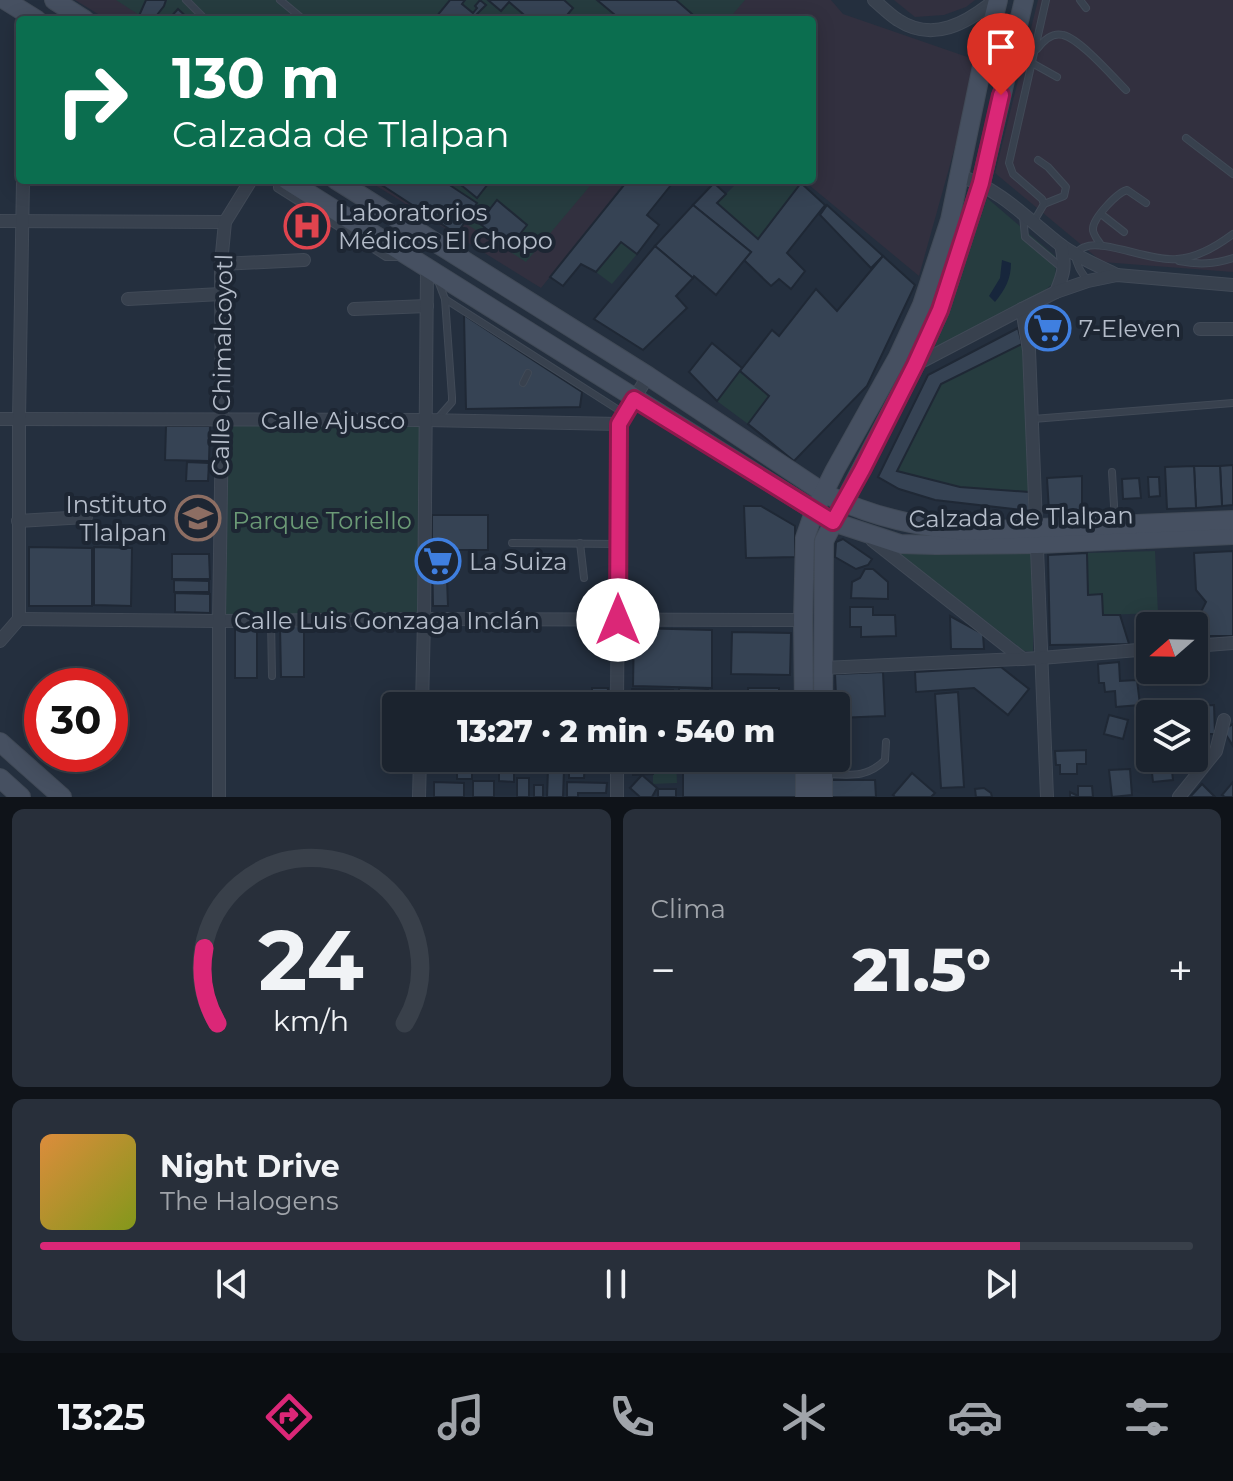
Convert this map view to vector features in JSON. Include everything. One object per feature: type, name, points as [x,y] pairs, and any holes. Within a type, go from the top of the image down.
[{"type":"main road","points":[[5,0],[26,16]]},
{"type":"main road","points":[[54,0],[79,16]]},
{"type":"main road","points":[[823,692],[824,541],[906,361],[950,220],[996,0]]},
{"type":"main road","points":[[804,692],[805,538],[824,493],[940,310],[981,183],[1024,0]]},
{"type":"main road","points":[[965,149],[977,140],[986,143],[989,149]]},
{"type":"main road","name":"Calzada de Tlalpan","points":[[293,184],[432,272],[626,412],[833,522],[863,533],[900,544],[936,545],[1115,525],[1233,520]]},
{"type":"main road","name":"Calzada de Tlalpan","points":[[342,184],[843,503],[933,528],[967,531],[1038,536],[1233,535]]},
{"type":"main road","points":[[0,742],[62,797]]},
{"type":"main road","points":[[805,772],[805,797]]},
{"type":"main road","points":[[823,772],[823,797]]},
{"type":"main road","points":[[0,778],[21,797]]},
{"type":"street","points":[[874,0],[899,20],[915,28],[932,31],[949,29],[975,16],[996,0]]},
{"type":"street","points":[[960,176],[981,183],[1023,212],[1061,245],[1117,275]]},
{"type":"street","points":[[0,641],[19,619],[23,184]]},
{"type":"street","name":"Calle Chimalcoyotl","points":[[219,797],[221,264],[225,222],[249,184]]},
{"type":"street","points":[[0,221],[225,222]]},
{"type":"street","points":[[1056,292],[1064,271],[1061,245]]},
{"type":"street","points":[[221,264],[304,260]]},
{"type":"street","points":[[422,692],[431,420],[427,306],[432,272]]},
{"type":"street","points":[[906,361],[1056,292],[1088,281],[1117,275],[1233,285]]},
{"type":"street","points":[[128,299],[221,294]]},
{"type":"street","points":[[354,309],[427,306]]},
{"type":"street","points":[[1022,309],[1029,350],[1033,419],[1047,797]]},
{"type":"street","points":[[1200,329],[1233,329]]},
{"type":"street","points":[[617,692],[618,544],[626,412],[648,376]]},
{"type":"street","name":"Calle Ajusco","points":[[0,419],[431,420],[626,412]]},
{"type":"street","points":[[18,521],[86,517]]},
{"type":"street","points":[[863,533],[1023,659]]},
{"type":"street","name":"Calle Luis Gonzaga Inclán","points":[[19,619],[803,620]]},
{"type":"street","points":[[1208,645],[1233,643]]},
{"type":"street","points":[[823,668],[1041,658],[1136,650]]},
{"type":"street","points":[[1179,797],[1216,751],[1224,720]]},
{"type":"street","points":[[419,797],[420,772]]},
{"type":"street","points":[[617,772],[617,797]]},
{"type":"lane","points":[[186,0],[202,16]]},
{"type":"lane","points":[[280,0],[299,16]]},
{"type":"lane","points":[[1044,204],[1013,174],[1009,163],[1046,0]]},
{"type":"lane","points":[[1080,0],[1086,8]]},
{"type":"lane","points":[[1034,52],[1055,34],[1064,35],[1075,40],[1126,90]]},
{"type":"lane","points":[[1032,63],[1057,77]]},
{"type":"lane","points":[[1186,138],[1233,174]]},
{"type":"lane","points":[[1034,221],[1044,204],[1064,196],[1066,187],[1038,160]]},
{"type":"lane","points":[[277,184],[277,188],[386,257],[408,257]]},
{"type":"lane","points":[[1101,245],[1092,228],[1120,192],[1133,192],[1146,203]]},
{"type":"lane","points":[[1023,212],[1025,237],[1064,271]]},
{"type":"lane","points":[[1101,214],[1124,232]]},
{"type":"lane","points":[[1176,260],[1197,255],[1233,234]]},
{"type":"lane","points":[[1088,281],[1076,263],[1075,254],[1084,247],[1101,245],[1201,265],[1233,258]]},
{"type":"lane","points":[[431,420],[452,402],[445,299],[432,272]]},
{"type":"lane","points":[[445,299],[626,412]]},
{"type":"lane","points":[[523,383],[528,373]]},
{"type":"lane","points":[[1033,419],[1233,403]]},
{"type":"lane","points":[[1112,472],[1115,525]]},
{"type":"lane","points":[[512,543],[618,544]]},
{"type":"lane","points":[[580,543],[584,578]]},
{"type":"lane","points":[[271,620],[272,676]]},
{"type":"lane","points":[[845,772],[856,775],[877,769],[885,760],[886,742]]},
{"type":"shaded area","points":[[75,0],[831,0],[843,14],[979,61],[919,276],[808,184],[816,184],[816,16],[101,16]]},
{"type":"shaded area","points":[[894,0],[975,0],[944,15],[915,17]]},
{"type":"shaded area","points":[[1038,0],[1233,0],[1233,272],[1102,262],[995,173]]},
{"type":"shaded area","points":[[373,184],[625,184],[541,288]]},
{"type":"green space","points":[[116,0],[745,0],[731,16],[141,16]]},
{"type":"green space","points":[[403,184],[592,184],[526,262]]},
{"type":"green space","points":[[736,184],[800,184],[758,239],[717,203]]},
{"type":"green space","points":[[987,198],[1055,256],[1056,281],[1038,296],[934,349]]},
{"type":"green space","points":[[621,242],[637,254],[612,284],[596,272]]},
{"type":"green space","points":[[1022,344],[1029,492],[960,487],[897,471],[941,384]]},
{"type":"green space","points":[[740,371],[769,396],[748,424],[717,401]]},
{"type":"green space","name":"Parque Toriello","points":[[222,420],[426,420],[424,619],[219,621]]},
{"type":"green space","points":[[1033,547],[1033,652],[1024,651],[893,549]]},
{"type":"green space","points":[[1155,551],[1158,612],[1103,615],[1102,594],[1088,595],[1087,553]]},
{"type":"green space","points":[[653,772],[677,772],[677,783],[653,784]]},
{"type":"water","points":[[1002,260],[1011,263],[1010,274],[995,302],[989,296],[1000,278]]},
{"type":"building","points":[[146,0],[166,0],[156,16],[139,16]]},
{"type":"building","points":[[450,0],[465,0],[462,4],[473,13],[480,0],[486,5],[475,16],[437,16]]},
{"type":"building","points":[[488,0],[564,0],[573,8],[566,16],[525,16],[509,2],[501,11]]},
{"type":"building","points":[[597,0],[676,0],[694,16],[616,16]]},
{"type":"building","points":[[178,9],[186,16],[172,16]]},
{"type":"building","points":[[380,184],[448,184],[477,203],[457,234]]},
{"type":"building","points":[[460,184],[488,184],[477,198]]},
{"type":"building","points":[[625,184],[672,184],[647,215],[659,225],[637,254],[621,242],[596,272],[581,264],[563,286],[550,277]]},
{"type":"building","points":[[715,184],[726,194],[717,203],[758,239],[800,184],[825,205],[787,253],[805,271],[791,289],[779,279],[771,286],[744,260],[751,252],[693,205]]},
{"type":"building","points":[[497,200],[527,225],[509,248],[472,217],[479,208],[486,214]]},
{"type":"building","points":[[693,205],[751,252],[716,295],[655,246]]},
{"type":"building","points":[[827,205],[883,256],[871,268],[820,215]]},
{"type":"building","points":[[655,246],[693,278],[676,296],[687,308],[643,350],[594,319]]},
{"type":"building","points":[[883,256],[915,285],[867,386],[794,461],[748,424],[769,396],[740,371],[772,330],[779,336],[816,289],[837,311]]},
{"type":"building","points":[[464,315],[582,392],[580,407],[466,409]]},
{"type":"building","points":[[1018,328],[1022,344],[941,384],[897,471],[960,487],[1029,492],[1030,511],[935,500],[899,489],[878,477],[928,375]]},
{"type":"building","points":[[712,343],[742,368],[717,401],[689,372]]},
{"type":"building","points":[[166,426],[210,426],[209,461],[165,460]]},
{"type":"building","points":[[187,462],[209,463],[208,481],[186,481]]},
{"type":"building","points":[[1233,465],[1233,505],[1222,506],[1220,466]]},
{"type":"building","points":[[1194,466],[1220,466],[1222,506],[1196,508]]},
{"type":"building","points":[[1194,466],[1196,508],[1167,509],[1165,467]]},
{"type":"building","points":[[1082,476],[1082,510],[1049,511],[1047,478]]},
{"type":"building","points":[[1148,477],[1159,477],[1160,496],[1149,497]]},
{"type":"building","points":[[1139,478],[1141,498],[1123,499],[1122,479]]},
{"type":"building","points":[[744,506],[761,506],[795,526],[795,557],[746,558]]},
{"type":"building","points":[[432,515],[488,515],[488,550],[432,550]]},
{"type":"building","points":[[843,539],[872,559],[868,565],[856,569],[835,557],[836,542]]},
{"type":"building","points":[[29,547],[92,548],[92,606],[29,606]]},
{"type":"building","points":[[94,547],[132,548],[131,606],[94,605]]},
{"type":"building","points":[[1233,551],[1233,636],[1208,636],[1208,612],[1201,612],[1206,602],[1196,590],[1194,553]]},
{"type":"building","points":[[446,552],[448,606],[433,606],[432,553]]},
{"type":"building","points":[[1087,553],[1088,595],[1102,594],[1103,615],[1120,615],[1129,644],[1050,645],[1048,555]]},
{"type":"building","points":[[172,554],[209,554],[210,579],[172,579]]},
{"type":"building","points":[[865,569],[873,569],[888,582],[888,599],[851,598],[852,582],[860,578]]},
{"type":"building","points":[[174,580],[209,581],[209,592],[174,592]]},
{"type":"building","points":[[175,593],[210,594],[210,613],[175,612]]},
{"type":"building","points":[[850,607],[873,607],[873,615],[895,615],[896,636],[861,637],[861,627],[850,627]]},
{"type":"building","points":[[950,616],[983,634],[984,649],[951,649]]},
{"type":"building","points":[[235,626],[257,626],[257,678],[235,678]]},
{"type":"building","points":[[280,626],[304,626],[304,677],[281,677]]},
{"type":"building","points":[[634,628],[712,630],[712,688],[633,686]]},
{"type":"building","points":[[732,632],[791,633],[790,675],[731,674]]},
{"type":"building","points":[[1119,662],[1120,681],[1136,680],[1139,700],[1136,700],[1136,705],[1116,707],[1115,691],[1105,692],[1104,683],[1099,683],[1098,664]]},
{"type":"building","points":[[1001,667],[1029,689],[1008,715],[974,688],[916,692],[915,672]]},
{"type":"building","points":[[883,672],[885,716],[850,717],[850,692],[836,692],[835,674]]},
{"type":"building","points":[[592,688],[608,688],[608,692],[592,692]]},
{"type":"building","points":[[679,688],[708,689],[708,692],[679,692]]},
{"type":"building","points":[[748,688],[779,688],[779,692],[748,692]]},
{"type":"building","points":[[632,689],[673,690],[673,692],[632,692]]},
{"type":"building","points":[[958,692],[964,787],[941,788],[935,694]]},
{"type":"building","points":[[1208,705],[1214,705],[1215,734],[1208,734]]},
{"type":"building","points":[[1109,715],[1128,720],[1123,739],[1104,734]]},
{"type":"building","points":[[1233,724],[1233,746],[1223,730]]},
{"type":"building","points":[[1086,750],[1086,764],[1077,764],[1077,774],[1060,774],[1055,751]]},
{"type":"building","points":[[1130,769],[1132,795],[1112,797],[1109,770]]},
{"type":"building","points":[[457,772],[472,772],[472,779],[457,779]]},
{"type":"building","points":[[499,772],[514,772],[514,782],[499,781]]},
{"type":"building","points":[[548,772],[564,772],[563,797],[547,797]]},
{"type":"building","points":[[569,772],[584,772],[584,778],[569,778]]},
{"type":"building","points":[[633,772],[653,772],[653,774],[633,775]]},
{"type":"building","points":[[683,772],[799,772],[799,797],[683,797]]},
{"type":"building","points":[[1152,772],[1172,772],[1173,780],[1153,782]]},
{"type":"building","points":[[912,773],[935,793],[931,797],[893,795]]},
{"type":"building","points":[[642,775],[657,788],[652,797],[640,797],[630,788]]},
{"type":"building","points":[[517,778],[529,778],[529,797],[517,797]]},
{"type":"building","points":[[832,780],[875,780],[876,797],[832,797]]},
{"type":"building","points":[[473,781],[494,781],[494,797],[473,797]]},
{"type":"building","points":[[434,782],[464,783],[464,797],[434,797]]},
{"type":"building","points":[[567,782],[607,783],[606,793],[578,793],[578,797],[567,797]]},
{"type":"building","points":[[1233,782],[1233,797],[1222,795]]},
{"type":"building","points":[[1202,784],[1215,797],[1190,797]]},
{"type":"building","points":[[534,785],[543,785],[543,797],[534,797]]},
{"type":"building","points":[[1078,786],[1092,786],[1093,797],[1070,797],[1070,792],[1078,796]]},
{"type":"building","points":[[984,788],[992,797],[976,797],[975,789]]},
{"type":"building","points":[[658,789],[676,789],[676,797],[658,797]]},
{"type":"place","name":"Laboratorios Médicos El Chopo","points":[[307,226]]},
{"type":"place","name":"7-Eleven","points":[[1048,328]]},
{"type":"place","name":"Instituto Tlalpan","points":[[198,518]]},
{"type":"place","name":"La Suiza","points":[[438,561]]},
{"type":"route","points":[[618,620],[619,424],[634,399],[833,522],[915,365],[940,310],[981,183],[1001,95]]}]
